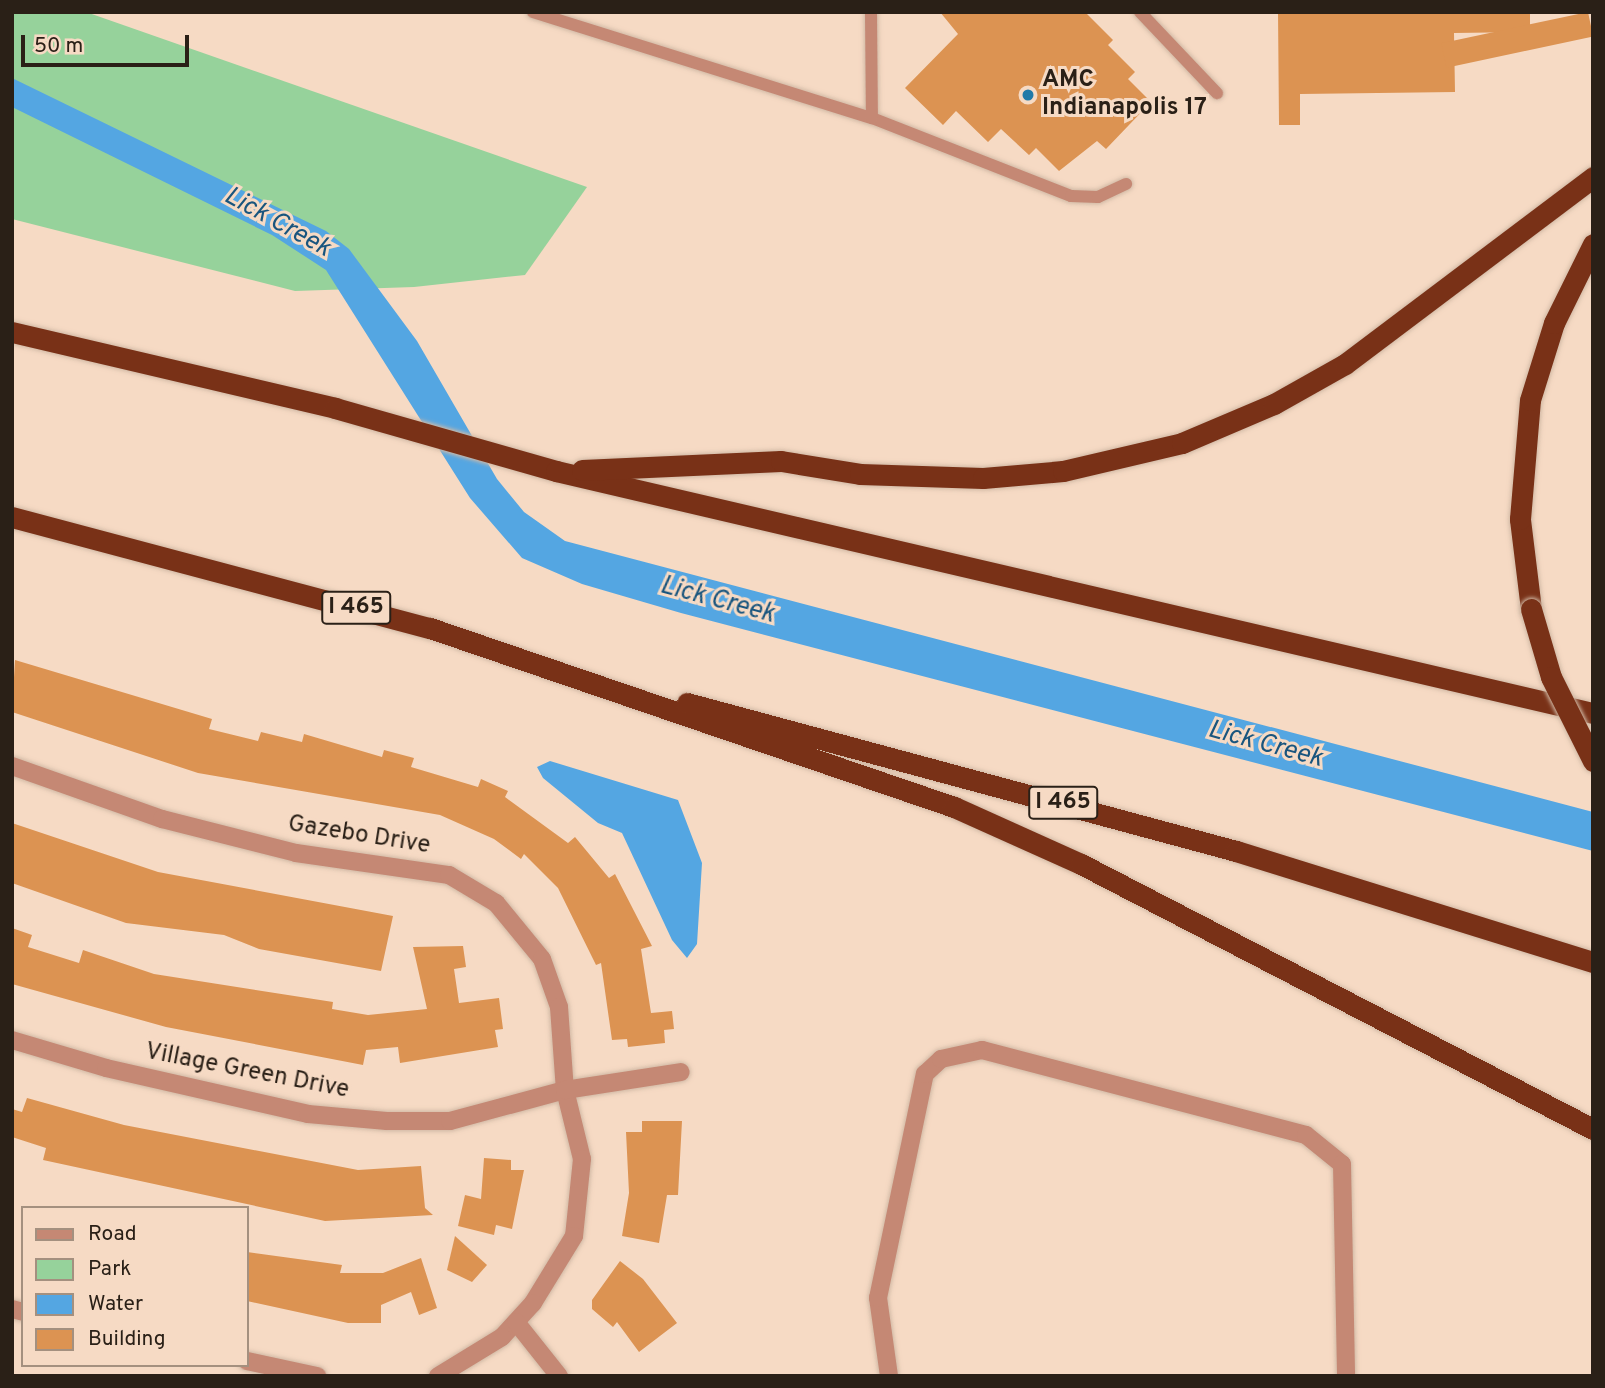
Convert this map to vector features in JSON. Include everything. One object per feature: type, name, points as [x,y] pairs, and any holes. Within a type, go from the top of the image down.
[{"type":"highway","points":[[556,471],[781,461],[860,474],[983,478],[1063,471],[1155,450],[1238,422],[1345,364],[1593,177]]},
{"type":"highway","points":[[1593,244],[1554,323],[1530,400],[1520,520],[1531,609],[1551,677],[1593,761]]},
{"type":"highway","points":[[12,332],[335,408],[556,471],[1593,713]]},
{"type":"highway","name":"I 465","points":[[12,517],[430,628],[529,662],[1236,851],[1593,962]]},
{"type":"highway","points":[[529,662],[991,822],[1593,1129]]},
{"type":"street","name":"Gazebo Drive","points":[[12,766],[162,819],[283,850],[449,875],[496,903],[542,959],[559,1007],[565,1090],[582,1159],[574,1236],[516,1322]]},
{"type":"street","name":"Village Green Drive","points":[[12,1040],[106,1068],[308,1114],[450,1121],[565,1090],[681,1072]]},
{"type":"street","points":[[889,1376],[878,1298],[925,1074],[941,1059],[982,1050],[1306,1135],[1342,1164],[1346,1376]]},
{"type":"street","points":[[438,1376],[516,1322],[559,1376]]},
{"type":"street","points":[[248,1361],[317,1376]]},
{"type":"lane","points":[[533,12],[872,118],[1071,196],[1098,197],[1126,184]]},
{"type":"lane","points":[[871,12],[872,118]]},
{"type":"lane","points":[[1140,12],[1217,93]]},
{"type":"green space","points":[[12,12],[86,12],[587,187],[525,275],[414,287],[295,291],[12,219]]},
{"type":"water","name":"Lick Creek","points":[[12,78],[326,231],[349,249],[417,341],[497,479],[524,512],[565,541],[1593,812],[1593,851],[681,613],[582,584],[522,558],[470,498],[326,270],[272,235],[12,107]]},
{"type":"water","points":[[550,761],[678,800],[702,863],[697,944],[687,958],[672,940],[622,833],[598,823],[543,778],[537,767]]},
{"type":"building","name":"AMC Indianapolis 17","points":[[940,12],[1085,12],[1113,40],[1108,45],[1135,72],[1128,79],[1151,102],[1106,149],[1097,141],[1059,171],[1036,148],[1029,155],[1001,129],[988,142],[956,111],[943,125],[905,88],[958,34]]},
{"type":"building","points":[[1278,12],[1530,12],[1530,32],[1454,33],[1455,92],[1300,94],[1300,125],[1279,125]]},
{"type":"building","points":[[1588,12],[1593,36],[1446,68],[1441,43]]},
{"type":"building","points":[[15,660],[212,719],[209,729],[258,741],[261,732],[302,742],[304,734],[382,757],[384,750],[414,758],[411,767],[478,787],[481,779],[508,791],[505,797],[568,843],[575,837],[609,878],[615,874],[652,946],[641,949],[651,1013],[672,1011],[674,1029],[664,1030],[665,1043],[628,1047],[627,1039],[612,1040],[601,963],[596,965],[558,888],[524,854],[521,859],[494,839],[440,815],[198,773],[12,712]]},
{"type":"building","points":[[12,823],[158,872],[393,916],[381,971],[259,949],[224,935],[126,923],[12,883]]},
{"type":"building","points":[[12,928],[32,935],[28,947],[79,963],[83,950],[154,974],[333,1002],[332,1009],[368,1015],[427,1009],[413,947],[463,946],[466,967],[454,969],[459,1003],[499,998],[503,1029],[495,1030],[498,1047],[400,1063],[398,1047],[366,1050],[363,1065],[166,1027],[12,984]]},
{"type":"building","points":[[27,1098],[124,1125],[358,1170],[421,1166],[425,1208],[433,1215],[325,1221],[43,1160],[46,1148],[12,1137],[12,1109],[22,1112]]},
{"type":"building","points":[[642,1121],[682,1121],[678,1195],[667,1195],[659,1243],[622,1236],[629,1193],[626,1132],[642,1132]]},
{"type":"building","points":[[484,1158],[511,1160],[511,1170],[524,1170],[512,1229],[496,1225],[494,1235],[458,1226],[465,1195],[481,1199]]},
{"type":"building","points":[[455,1236],[487,1265],[472,1282],[447,1270]]},
{"type":"building","points":[[248,1252],[342,1265],[340,1273],[383,1273],[421,1258],[437,1308],[419,1315],[411,1292],[381,1305],[381,1323],[348,1323],[248,1301]]},
{"type":"building","points":[[620,1261],[643,1279],[677,1323],[639,1352],[617,1322],[613,1327],[592,1309],[592,1300]]},
{"type":"place","name":"AMC Indianapolis 17","points":[[1028,95]]}]
